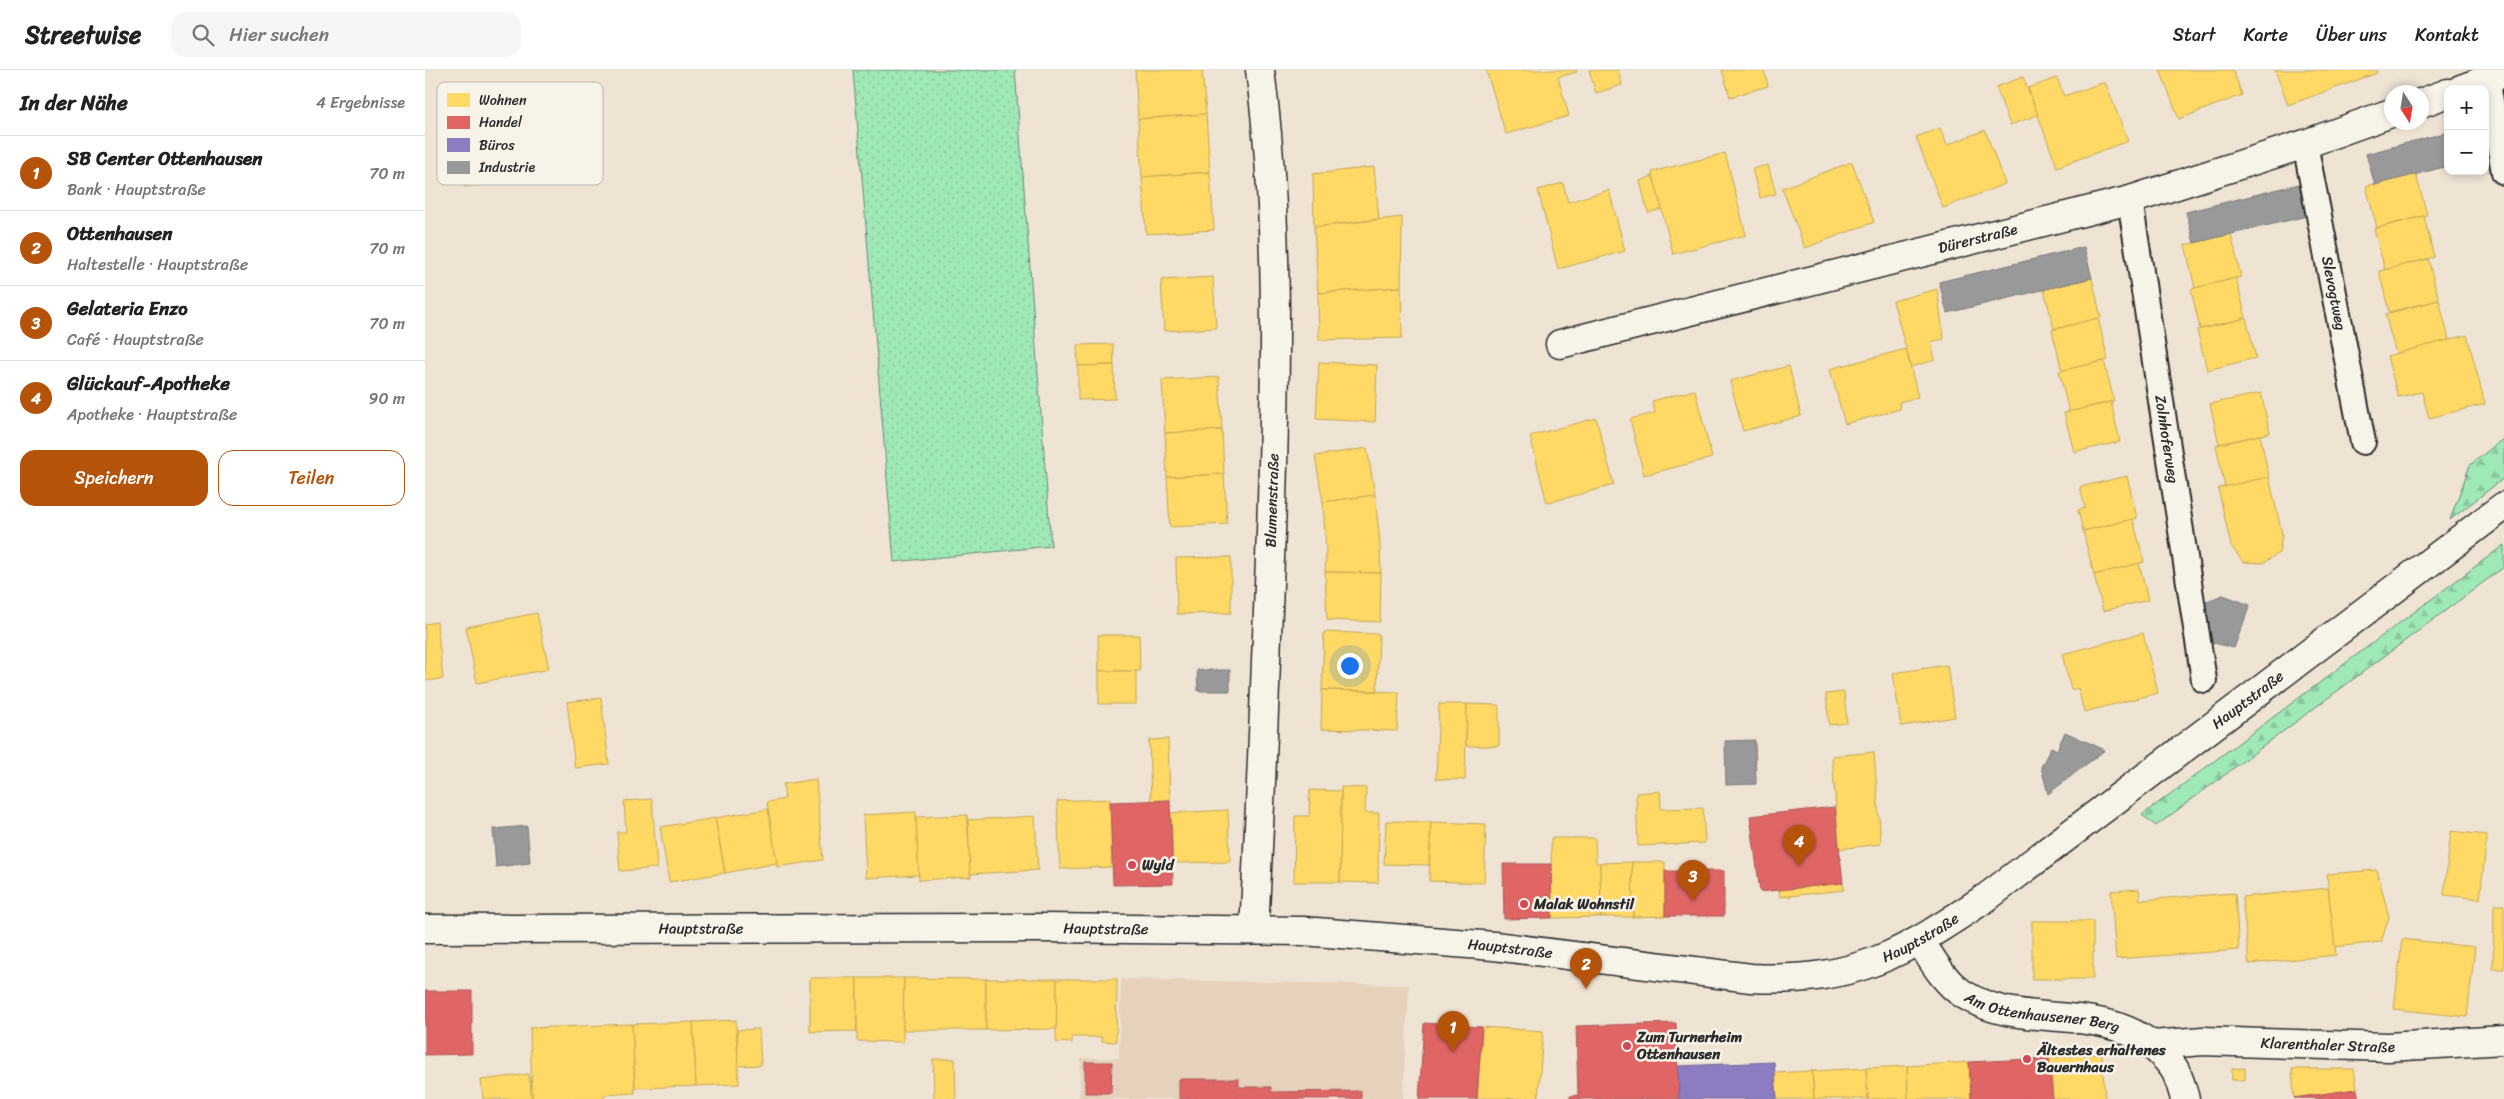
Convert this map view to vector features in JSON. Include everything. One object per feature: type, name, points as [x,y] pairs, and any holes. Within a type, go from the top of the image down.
[{"type":"street","name":"Blumenstraße","points":[[1254,930],[1274,430],[1273,228],[1260,70]]},
{"type":"street","points":[[2471,85],[2495,76]]},
{"type":"street","points":[[2429,100],[2444,94]]},
{"type":"street","name":"Dürerstraße","points":[[1560,344],[2130,200],[2384,116]]},
{"type":"street","name":"Hauptstraße","points":[[425,929],[1044,928],[1254,930],[1357,934],[1494,946],[1720,974],[1779,979],[1838,974],[1862,967],[1920,941],[1987,897],[2504,506]]},
{"type":"street","name":"Am Ottenhausener Berg","points":[[1920,941],[1943,976],[1962,994],[1987,1005],[2010,1011],[2086,1020],[2127,1029],[2152,1045],[2174,1068],[2185,1099]]},
{"type":"street","name":"Klarenthaler Straße","points":[[2152,1045],[2203,1041],[2388,1047],[2504,1040]]},
{"type":"lane","points":[[2495,76],[2504,172]]},
{"type":"lane","name":"Slevogtweg","points":[[2305,144],[2363,442]]},
{"type":"lane","name":"Zolnhoferweg","points":[[2130,200],[2204,680]]},
{"type":"shaded area","points":[[1121,979],[1409,985],[1403,1099],[1079,1099],[1081,1058],[1119,1058]]},
{"type":"green space","points":[[853,70],[1015,70],[1051,546],[894,562]]},
{"type":"green space","points":[[2504,438],[2504,478],[2450,520],[2470,465]]},
{"type":"green space","points":[[2504,545],[2504,567],[2156,826],[2142,815]]},
{"type":"building: Wohnen","points":[[1135,70],[1202,70],[1206,114],[1138,119]]},
{"type":"building: Wohnen","points":[[1486,70],[1576,70],[1577,72],[1558,77],[1569,116],[1506,134]]},
{"type":"building: Wohnen","points":[[1589,70],[1618,70],[1622,85],[1596,93]]},
{"type":"building: Wohnen","points":[[1722,70],[1764,70],[1768,86],[1730,97]]},
{"type":"building: Wohnen","points":[[2160,70],[2233,70],[2242,95],[2179,119]]},
{"type":"building: Wohnen","points":[[2275,70],[2376,70],[2377,73],[2288,105]]},
{"type":"building: Wohnen","points":[[2023,77],[2038,115],[2010,125],[1996,87]]},
{"type":"building: Wohnen","points":[[2057,78],[2064,96],[2105,82],[2128,141],[2057,167],[2028,88]]},
{"type":"building: Wohnen","points":[[1206,114],[1210,172],[1142,177],[1138,119]]},
{"type":"building: Wohnen","points":[[1940,128],[1947,145],[1985,130],[2005,184],[1943,208],[1916,137]]},
{"type":"building: Wohnen","points":[[1725,153],[1746,235],[1673,254],[1652,172]]},
{"type":"building: Wohnen","points":[[1852,162],[1874,222],[1805,248],[1782,188]]},
{"type":"building: Wohnen","points":[[1768,165],[1776,194],[1760,198],[1752,169]]},
{"type":"building: Wohnen","points":[[1374,167],[1379,219],[1314,227],[1313,174]]},
{"type":"building: Wohnen","points":[[1210,172],[1214,230],[1146,234],[1142,177]]},
{"type":"building: Wohnen","points":[[2416,174],[2427,215],[2377,228],[2366,186]]},
{"type":"building: Wohnen","points":[[1653,176],[1662,209],[1648,213],[1640,181]]},
{"type":"building: Wohnen","points":[[1563,183],[1568,202],[1609,190],[1625,251],[1558,269],[1538,190]]},
{"type":"building: Wohnen","points":[[464,185],[481,185],[464,187]]},
{"type":"building: Wohnen","points":[[2424,216],[2434,257],[2385,270],[2374,229]]},
{"type":"building: Wohnen","points":[[1402,217],[1401,287],[1318,293],[1314,227]]},
{"type":"building: Wohnen","points":[[2231,234],[2241,277],[2195,288],[2185,245]]},
{"type":"building: Wohnen","points":[[2428,259],[2439,300],[2389,312],[2379,271]]},
{"type":"building: Wohnen","points":[[1213,277],[1216,328],[1164,331],[1161,280]]},
{"type":"building: Wohnen","points":[[2092,278],[2101,318],[2054,329],[2044,289]]},
{"type":"building: Wohnen","points":[[2236,278],[2246,318],[2200,329],[2191,289]]},
{"type":"building: Wohnen","points":[[1401,287],[1402,338],[1319,340],[1318,293]]},
{"type":"building: Wohnen","points":[[1937,289],[1944,339],[1931,342],[1935,360],[1911,367],[1893,301]]},
{"type":"building: Wohnen","points":[[2439,300],[2449,340],[2396,354],[2385,314]]},
{"type":"building: Wohnen","points":[[2098,318],[2108,360],[2062,371],[2052,330]]},
{"type":"building: Wohnen","points":[[2246,318],[2256,358],[2207,370],[2197,330]]},
{"type":"building: Wohnen","points":[[2467,335],[2485,404],[2429,418],[2422,392],[2398,397],[2387,356]]},
{"type":"building: Wohnen","points":[[1113,344],[1114,365],[1078,366],[1077,345]]},
{"type":"building: Wohnen","points":[[1906,349],[1918,397],[1899,402],[1900,409],[1845,424],[1830,369]]},
{"type":"building: Wohnen","points":[[2104,361],[2114,401],[2069,412],[2059,371]]},
{"type":"building: Wohnen","points":[[1319,362],[1377,365],[1375,422],[1316,419]]},
{"type":"building: Wohnen","points":[[1114,365],[1115,399],[1078,400],[1078,366]]},
{"type":"building: Wohnen","points":[[1789,366],[1801,416],[1743,431],[1730,381]]},
{"type":"building: Wohnen","points":[[1219,377],[1222,430],[1165,433],[1162,380]]},
{"type":"building: Wohnen","points":[[1695,390],[1712,458],[1644,475],[1630,419],[1655,413],[1652,401]]},
{"type":"building: Wohnen","points":[[2261,393],[2270,433],[2219,444],[2210,404]]},
{"type":"building: Wohnen","points":[[2111,402],[2120,442],[2074,452],[2064,413]]},
{"type":"building: Wohnen","points":[[1596,418],[1614,485],[1547,503],[1530,436]]},
{"type":"building: Wohnen","points":[[1222,430],[1224,474],[1167,477],[1165,433]]},
{"type":"building: Wohnen","points":[[2260,435],[2269,477],[2225,487],[2216,445]]},
{"type":"building: Wohnen","points":[[1367,448],[1375,495],[1323,502],[1315,456]]},
{"type":"building: Wohnen","points":[[1224,474],[1227,524],[1170,527],[1167,477]]},
{"type":"building: Wohnen","points":[[2127,476],[2137,518],[2083,531],[2078,510],[2085,508],[2080,487]]},
{"type":"building: Wohnen","points":[[2269,477],[2282,534],[2279,553],[2263,563],[2243,562],[2231,546],[2218,488]]},
{"type":"building: Wohnen","points":[[1375,495],[1381,573],[1325,572],[1326,551],[1323,502]]},
{"type":"building: Wohnen","points":[[2133,519],[2144,562],[2094,575],[2083,531]]},
{"type":"building: Wohnen","points":[[1231,557],[1231,613],[1177,614],[1176,558]]},
{"type":"building: Wohnen","points":[[2139,563],[2148,600],[2103,611],[2094,575]]},
{"type":"building: Wohnen","points":[[1325,572],[1381,573],[1380,622],[1327,620]]},
{"type":"building: Wohnen","points":[[537,613],[549,669],[477,683],[466,627]]},
{"type":"building: Wohnen","points":[[437,622],[443,679],[425,681],[425,624]]},
{"type":"building: Wohnen","points":[[1324,632],[1379,634],[1377,691],[1322,690]]},
{"type":"building: Wohnen","points":[[2143,633],[2158,693],[2084,712],[2078,688],[2071,690],[2062,654]]},
{"type":"building: Wohnen","points":[[1098,635],[1139,635],[1140,671],[1099,671]]},
{"type":"building: Wohnen","points":[[1947,665],[1955,717],[1901,726],[1893,673]]},
{"type":"building: Wohnen","points":[[1099,671],[1136,671],[1136,704],[1099,704]]},
{"type":"building: Wohnen","points":[[1322,690],[1399,692],[1397,731],[1321,729]]},
{"type":"building: Wohnen","points":[[1844,692],[1847,723],[1829,725],[1826,694]]},
{"type":"building: Wohnen","points":[[601,698],[609,764],[575,768],[567,702]]},
{"type":"building: Wohnen","points":[[1439,704],[1467,704],[1465,780],[1436,779]]},
{"type":"building: Wohnen","points":[[1467,704],[1499,705],[1499,746],[1466,746]]},
{"type":"building: Wohnen","points":[[1168,739],[1170,800],[1151,801],[1149,740]]},
{"type":"building: Wohnen","points":[[1874,752],[1881,844],[1839,849],[1832,756]]},
{"type":"building: Wohnen","points":[[816,779],[823,860],[777,867],[767,802],[785,799],[783,784]]},
{"type":"building: Wohnen","points":[[1341,787],[1366,788],[1365,813],[1379,813],[1378,883],[1340,882]]},
{"type":"building: Wohnen","points":[[1310,790],[1341,791],[1340,882],[1294,882],[1295,816],[1309,816]]},
{"type":"building: Wohnen","points":[[1660,791],[1661,809],[1703,808],[1705,843],[1638,846],[1636,793]]},
{"type":"building: Wohnen","points":[[652,799],[657,868],[620,871],[617,832],[626,832],[624,801]]},
{"type":"building: Wohnen","points":[[1110,799],[1112,867],[1060,869],[1057,801]]},
{"type":"building: Wohnen","points":[[768,809],[777,863],[725,873],[715,818]]},
{"type":"building: Wohnen","points":[[1228,810],[1230,862],[1173,863],[1171,813]]},
{"type":"building: Wohnen","points":[[916,812],[919,875],[866,878],[863,815]]},
{"type":"building: Wohnen","points":[[967,815],[971,877],[919,880],[916,817]]},
{"type":"building: Wohnen","points":[[1035,816],[1038,870],[970,874],[968,820]]},
{"type":"building: Wohnen","points":[[715,818],[725,873],[669,882],[660,827]]},
{"type":"building: Wohnen","points":[[1386,821],[1431,822],[1429,865],[1384,864]]},
{"type":"building: Wohnen","points":[[1431,822],[1486,824],[1484,883],[1429,881]]},
{"type":"building: Wohnen","points":[[2451,831],[2487,835],[2480,899],[2444,895]]},
{"type":"building: Wohnen","points":[[1551,838],[1595,838],[1596,863],[1600,863],[1601,917],[1552,918]]},
{"type":"building: Wohnen","points":[[1632,862],[1633,917],[1601,917],[1600,863]]},
{"type":"building: Wohnen","points":[[1632,862],[1665,862],[1665,916],[1633,917]]},
{"type":"building: Wohnen","points":[[2377,870],[2389,917],[2381,942],[2334,947],[2327,874]]},
{"type":"building: Wohnen","points":[[1843,883],[1844,890],[1780,897],[1779,890]]},
{"type":"building: Wohnen","points":[[2328,888],[2336,955],[2249,964],[2242,897]]},
{"type":"building: Wohnen","points":[[2139,889],[2140,900],[2235,893],[2239,950],[2116,959],[2111,891]]},
{"type":"building: Wohnen","points":[[2494,905],[2504,905],[2504,969],[2493,969]]},
{"type":"building: Wohnen","points":[[2032,921],[2093,921],[2093,979],[2032,979]]},
{"type":"building: Wohnen","points":[[2402,939],[2475,947],[2467,1017],[2394,1009]]},
{"type":"building: Wohnen","points":[[810,978],[857,978],[857,1031],[810,1032]]},
{"type":"building: Wohnen","points":[[857,978],[904,978],[903,1042],[857,1041]]},
{"type":"building: Wohnen","points":[[904,978],[986,979],[986,1030],[903,1030]]},
{"type":"building: Wohnen","points":[[986,979],[1057,979],[1057,1029],[986,1030]]},
{"type":"building: Wohnen","points":[[1057,979],[1117,979],[1116,1042],[1102,1041],[1102,1037],[1072,1037],[1072,1043],[1056,1042]]},
{"type":"building: Wohnen","points":[[736,1020],[739,1084],[696,1086],[693,1022]]},
{"type":"building: Wohnen","points":[[693,1022],[696,1086],[635,1088],[632,1024]]},
{"type":"building: Wohnen","points":[[632,1024],[635,1093],[604,1095],[604,1099],[532,1099],[530,1028]]},
{"type":"building: Wohnen","points":[[1482,1027],[1543,1031],[1538,1099],[1477,1098]]},
{"type":"building: Wohnen","points":[[759,1029],[761,1065],[738,1066],[737,1030]]},
{"type":"building: Wohnen","points":[[2102,1054],[2105,1099],[2053,1099],[2049,1058]]},
{"type":"building: Wohnen","points":[[933,1059],[955,1059],[956,1099],[934,1099]]},
{"type":"building: Wohnen","points":[[1969,1062],[1971,1099],[1908,1099],[1907,1066]]},
{"type":"building: Wohnen","points":[[1907,1066],[1908,1099],[1868,1099],[1866,1068]]},
{"type":"building: Wohnen","points":[[1866,1068],[1868,1099],[1814,1099],[1812,1071]]},
{"type":"building: Wohnen","points":[[2245,1068],[2245,1080],[2232,1080],[2232,1069]]},
{"type":"building: Wohnen","points":[[2292,1069],[2354,1069],[2357,1089],[2294,1098]]},
{"type":"building: Wohnen","points":[[1812,1071],[1814,1099],[1777,1099],[1775,1073]]},
{"type":"building: Wohnen","points":[[529,1074],[532,1099],[483,1099],[481,1080]]},
{"type":"building: Handel","points":[[1170,800],[1173,884],[1113,885],[1110,802]]},
{"type":"building: Handel","points":[[1835,807],[1843,883],[1760,892],[1750,816]]},
{"type":"building: Handel","points":[[1503,864],[1551,864],[1552,918],[1504,919]]},
{"type":"building: Handel","points":[[1665,871],[1724,871],[1724,916],[1665,916]]},
{"type":"building: Handel","points":[[425,991],[472,991],[472,1054],[425,1055]]},
{"type":"building: Handel","points":[[1424,1023],[1482,1027],[1477,1099],[1419,1099]]},
{"type":"building: Handel","name":"Zum Turnerheim Ottenhausen","points":[[1676,1023],[1679,1099],[1570,1099],[1570,1096],[1578,1095],[1576,1026]]},
{"type":"building: Handel","points":[[2049,1058],[2053,1099],[1971,1099],[1969,1062]]},
{"type":"building: Handel","points":[[1085,1062],[1112,1062],[1111,1093],[1085,1093]]},
{"type":"building: Handel","points":[[1179,1079],[1239,1079],[1239,1087],[1271,1087],[1271,1092],[1361,1091],[1361,1099],[1179,1099]]},
{"type":"building: Handel","points":[[2357,1089],[2359,1099],[2294,1098]]},
{"type":"building: Büros","points":[[1774,1062],[1777,1099],[1679,1099],[1678,1066]]},
{"type":"building: Industrie","points":[[2444,133],[2444,167],[2375,185],[2366,154]]},
{"type":"building: Industrie","points":[[2303,183],[2311,215],[2194,243],[2186,212]]},
{"type":"building: Industrie","points":[[2084,247],[2092,278],[1947,313],[1939,282]]},
{"type":"building: Industrie","points":[[2223,595],[2250,605],[2234,648],[2206,641],[2201,603]]},
{"type":"building: Industrie","points":[[1197,670],[1230,670],[1230,691],[1198,691]]},
{"type":"building: Industrie","points":[[2065,732],[2105,750],[2048,794],[2041,767],[2051,747],[2057,750]]},
{"type":"building: Industrie","points":[[1755,740],[1756,784],[1726,785],[1725,741]]},
{"type":"building: Industrie","points":[[527,826],[530,863],[496,867],[493,829]]},
{"type":"place","name":"Wyld","points":[[1132,865]]},
{"type":"place","name":"Glückauf-Apotheke","points":[[1799,866]]},
{"type":"place","name":"Gelateria Enzo","points":[[1693,901]]},
{"type":"place","name":"Malak Wohnstil","points":[[1524,904]]},
{"type":"place","name":"Ottenhausen","points":[[1586,989]]},
{"type":"place","name":"Zum Turnerheim Ottenhausen","points":[[1627,1046]]},
{"type":"place","name":"SB Center Ottenhausen","points":[[1453,1052]]},
{"type":"place","name":"Ältestes erhaltenes Bauernhaus","points":[[2027,1059]]}]
